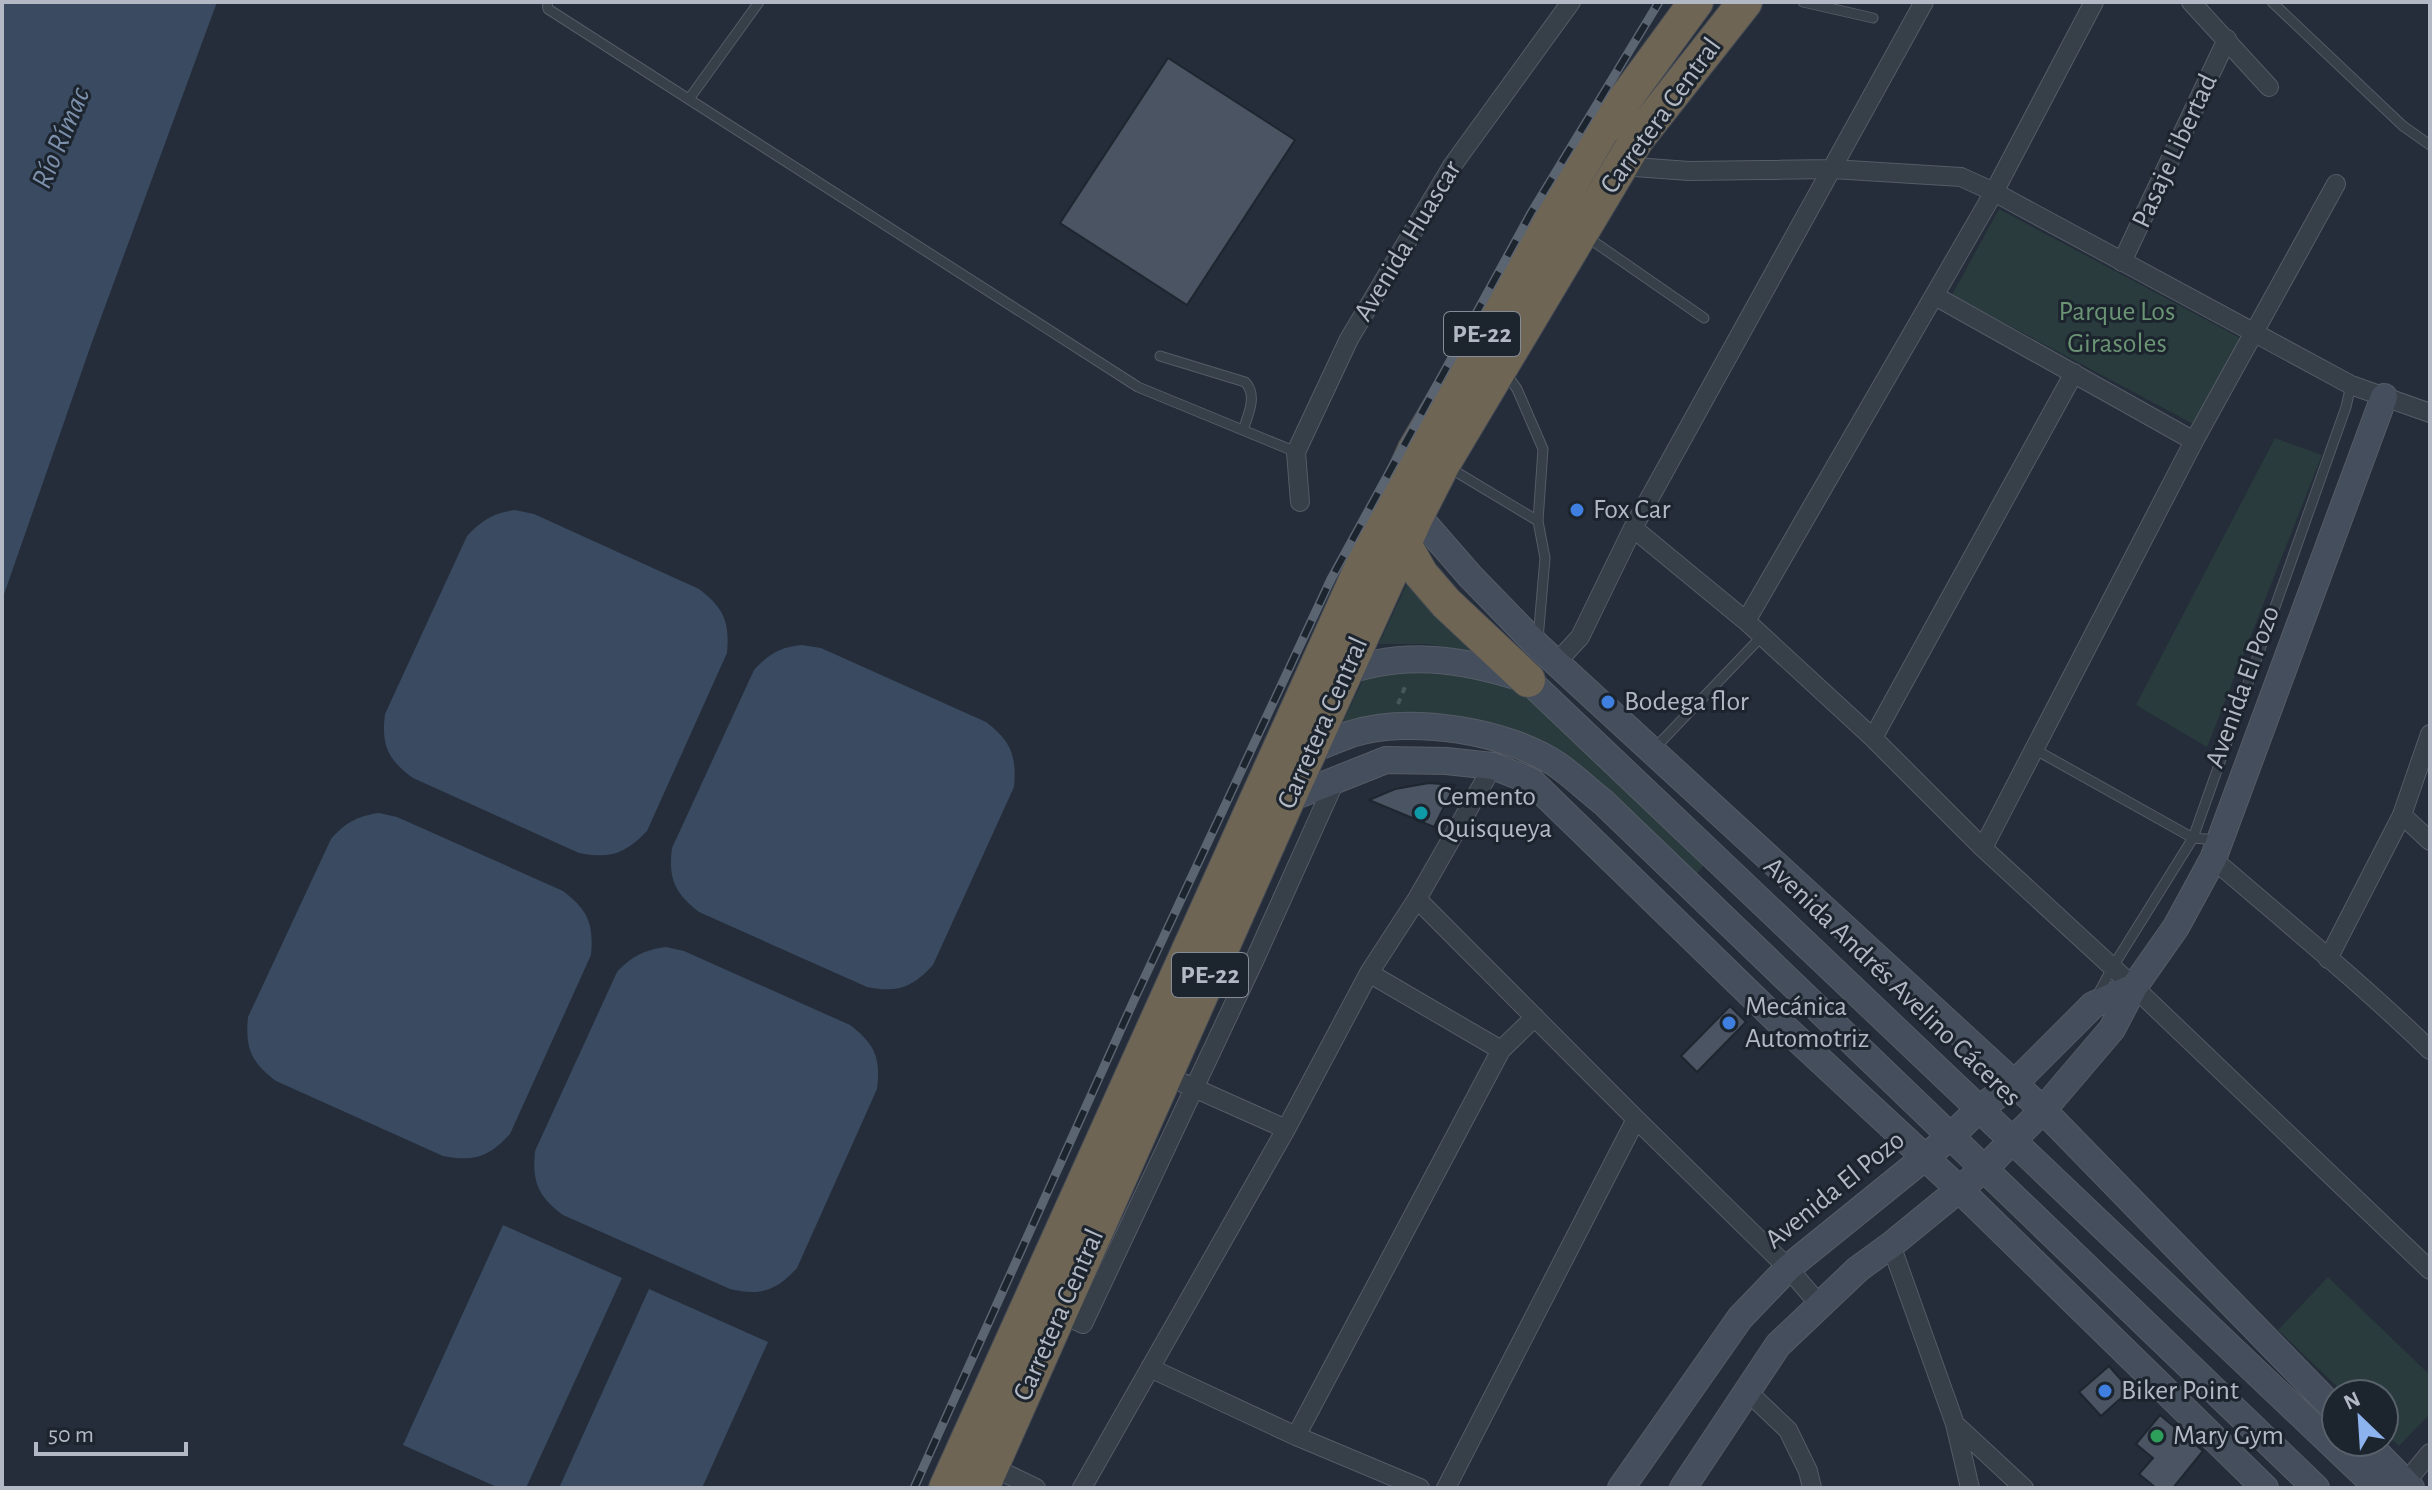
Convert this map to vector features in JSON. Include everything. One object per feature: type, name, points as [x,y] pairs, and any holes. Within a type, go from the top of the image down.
[{"type":"highway","name":"Carretera Central","points":[[989,1479],[1060,1313],[1180,1081],[1195,971],[1306,687],[1415,449],[1601,132],[1696,2]]},
{"type":"highway","name":"Carretera Central","points":[[946,1488],[1195,971],[1288,799],[1443,464],[1637,139],[1745,2]]},
{"type":"highway","points":[[1411,529],[1421,574],[1446,603],[1540,663]]},
{"type":"street","name":"Avenida Huascar","points":[[1300,502],[1296,452],[1349,339],[1452,166],[1571,2]]},
{"type":"street","points":[[1924,2],[1633,528],[1580,637],[1540,663],[1653,750],[2015,1083],[2320,1395]]},
{"type":"street","points":[[1746,621],[1994,192],[2094,2]]},
{"type":"street","points":[[2191,2],[2269,87]]},
{"type":"street","name":"Pasaje Libertad","points":[[2122,262],[2227,39]]},
{"type":"street","points":[[1621,166],[1689,171],[1832,169],[1961,177],[2351,385],[2430,413]]},
{"type":"street","points":[[1983,848],[2194,441],[2336,184]]},
{"type":"street","points":[[1935,296],[2194,441]]},
{"type":"street","points":[[1873,738],[2074,373]]},
{"type":"street","name":"Avenida El Pozo","points":[[1683,1488],[1778,1345],[1858,1269],[1984,1169],[2043,1110],[2112,1029],[2134,987],[2176,927],[2216,850],[2384,397]]},
{"type":"street","points":[[1633,528],[1746,621],[1873,738],[1983,848],[2134,987],[2430,1270]]},
{"type":"street","name":"Avenida Andrés Avelino Cáceres","points":[[1306,687],[1347,670],[1394,661],[1441,659],[1483,666],[1540,663],[1722,866],[2378,1488]]},
{"type":"street","points":[[1310,750],[1353,734],[1389,727],[1438,728],[1480,733],[1513,743],[1558,765],[1603,802],[2316,1488]]},
{"type":"street","points":[[2328,959],[2402,815],[2430,734]]},
{"type":"street","points":[[1288,799],[1386,760],[1493,766],[1531,781],[1781,1024],[1925,1156],[2265,1488]]},
{"type":"street","points":[[1082,1488],[1286,1129],[1369,973],[1417,899],[1493,766]]},
{"type":"street","points":[[1286,1129],[1180,1081],[1336,779]]},
{"type":"street","points":[[1559,808],[1603,802]]},
{"type":"street","points":[[2402,815],[2430,841]]},
{"type":"street","points":[[2216,850],[2328,959],[2375,996],[2430,1050]]},
{"type":"street","points":[[1701,896],[1701,883],[1709,872],[1722,866]]},
{"type":"street","points":[[1417,899],[1788,1268],[1819,1304]]},
{"type":"street","points":[[1829,967],[1855,938]]},
{"type":"street","points":[[1369,973],[1501,1050]]},
{"type":"street","points":[[1780,973],[1781,1024]]},
{"type":"street","name":"Avenida El Pozo","points":[[1621,1488],[1740,1318],[1788,1268],[1950,1137],[1980,1108],[2015,1083],[2093,1005],[2134,987]]},
{"type":"street","points":[[1296,1436],[1501,1050],[1535,1017]]},
{"type":"street","points":[[1446,1488],[1636,1119]]},
{"type":"street","points":[[1891,1245],[1955,1424],[1970,1488]]},
{"type":"street","points":[[2147,1326],[2162,1325],[2173,1314],[2176,1298]]},
{"type":"street","points":[[1150,1368],[1296,1436],[1420,1488]]},
{"type":"street","points":[[1748,1392],[1788,1430],[1808,1471],[1812,1488]]},
{"type":"street","points":[[1955,1424],[2024,1488]]},
{"type":"street","points":[[2382,1458],[2408,1485],[2430,1453]]},
{"type":"street","points":[[989,1479],[1036,1488]]},
{"type":"lane","points":[[547,2],[548,9],[1138,387],[1296,452]]},
{"type":"lane","points":[[689,99],[759,2]]},
{"type":"lane","points":[[1803,2],[1873,18]]},
{"type":"lane","points":[[2272,2],[2403,126],[2430,145]]},
{"type":"lane","points":[[1581,232],[1704,318]]},
{"type":"lane","points":[[1160,356],[1250,386],[1253,395],[1243,430]]},
{"type":"lane","points":[[1500,366],[1517,389],[1543,449],[1538,521],[1545,558],[1540,663]]},
{"type":"lane","points":[[2093,1005],[2112,968],[2193,838],[2346,407],[2351,385]]},
{"type":"lane","points":[[1443,464],[1538,521]]},
{"type":"lane","points":[[1653,750],[1762,636]]},
{"type":"lane","points":[[2034,749],[2216,850]]},
{"type":"green space","name":"Parque Los Girasoles","points":[[1999,209],[2244,340],[2197,426],[1952,295]]},
{"type":"green space","points":[[2275,438],[2322,455],[2207,747],[2136,705]]},
{"type":"green space","points":[[1409,579],[1484,654],[1428,644],[1379,644]]},
{"type":"green space","points":[[1394,666],[1501,680],[1531,696],[1704,865],[1696,875],[1572,764],[1444,720],[1379,715],[1342,724],[1365,676]]},
{"type":"green space","points":[[2328,1277],[2430,1375],[2430,1414],[2400,1445],[2400,1378],[2328,1378],[2278,1330]]},
{"type":"water","name":"Río Rímac","points":[[2,2],[217,2],[92,342],[2,600]]},
{"type":"water","points":[[515,510],[534,514],[699,589],[724,616],[727,653],[647,831],[616,853],[579,853],[413,778],[388,751],[384,735],[385,714],[467,536],[489,518]]},
{"type":"water","points":[[802,645],[821,648],[986,722],[1007,743],[1013,758],[1014,787],[933,965],[911,984],[896,989],[867,987],[699,912],[679,892],[672,877],[672,848],[754,670],[775,652]]},
{"type":"water","points":[[379,813],[397,817],[563,891],[588,918],[591,955],[510,1134],[495,1148],[480,1156],[443,1156],[276,1081],[255,1061],[249,1046],[248,1017],[331,839],[352,821]]},
{"type":"water","points":[[666,947],[684,951],[850,1025],[871,1045],[877,1060],[877,1089],[797,1268],[782,1282],[767,1290],[751,1292],[730,1289],[563,1215],[538,1188],[535,1151],[617,972],[639,955]]},
{"type":"water","points":[[503,1225],[622,1278],[526,1488],[499,1488],[403,1445]]},
{"type":"water","points":[[649,1289],[768,1342],[702,1488],[559,1488]]},
{"type":"building","points":[[1168,58],[1295,140],[1187,305],[1060,223]]},
{"type":"building","name":"Cemento Quisqueya","points":[[1429,783],[1455,785],[1434,827],[1369,800],[1395,789]]},
{"type":"building","points":[[1730,1006],[1746,1022],[1697,1072],[1681,1056]]},
{"type":"building","name":"Biker Point","points":[[2109,1366],[2130,1390],[2101,1416],[2079,1392]]},
{"type":"building","points":[[2160,1415],[2203,1451],[2173,1488],[2156,1488],[2139,1474],[2153,1458],[2136,1444]]},
{"type":"railway","points":[[914,1488],[1135,998],[1331,579],[1531,213],[1659,2]]},
{"type":"place","name":"Fox Car","points":[[1577,510]]},
{"type":"place","name":"Bodega flor","points":[[1608,702]]},
{"type":"place","name":"Cemento Quisqueya","points":[[1421,813]]},
{"type":"place","name":"Mecánica Automotriz","points":[[1729,1023]]},
{"type":"place","name":"Biker Point","points":[[2105,1391]]},
{"type":"place","name":"Mary Gym","points":[[2157,1436]]}]
